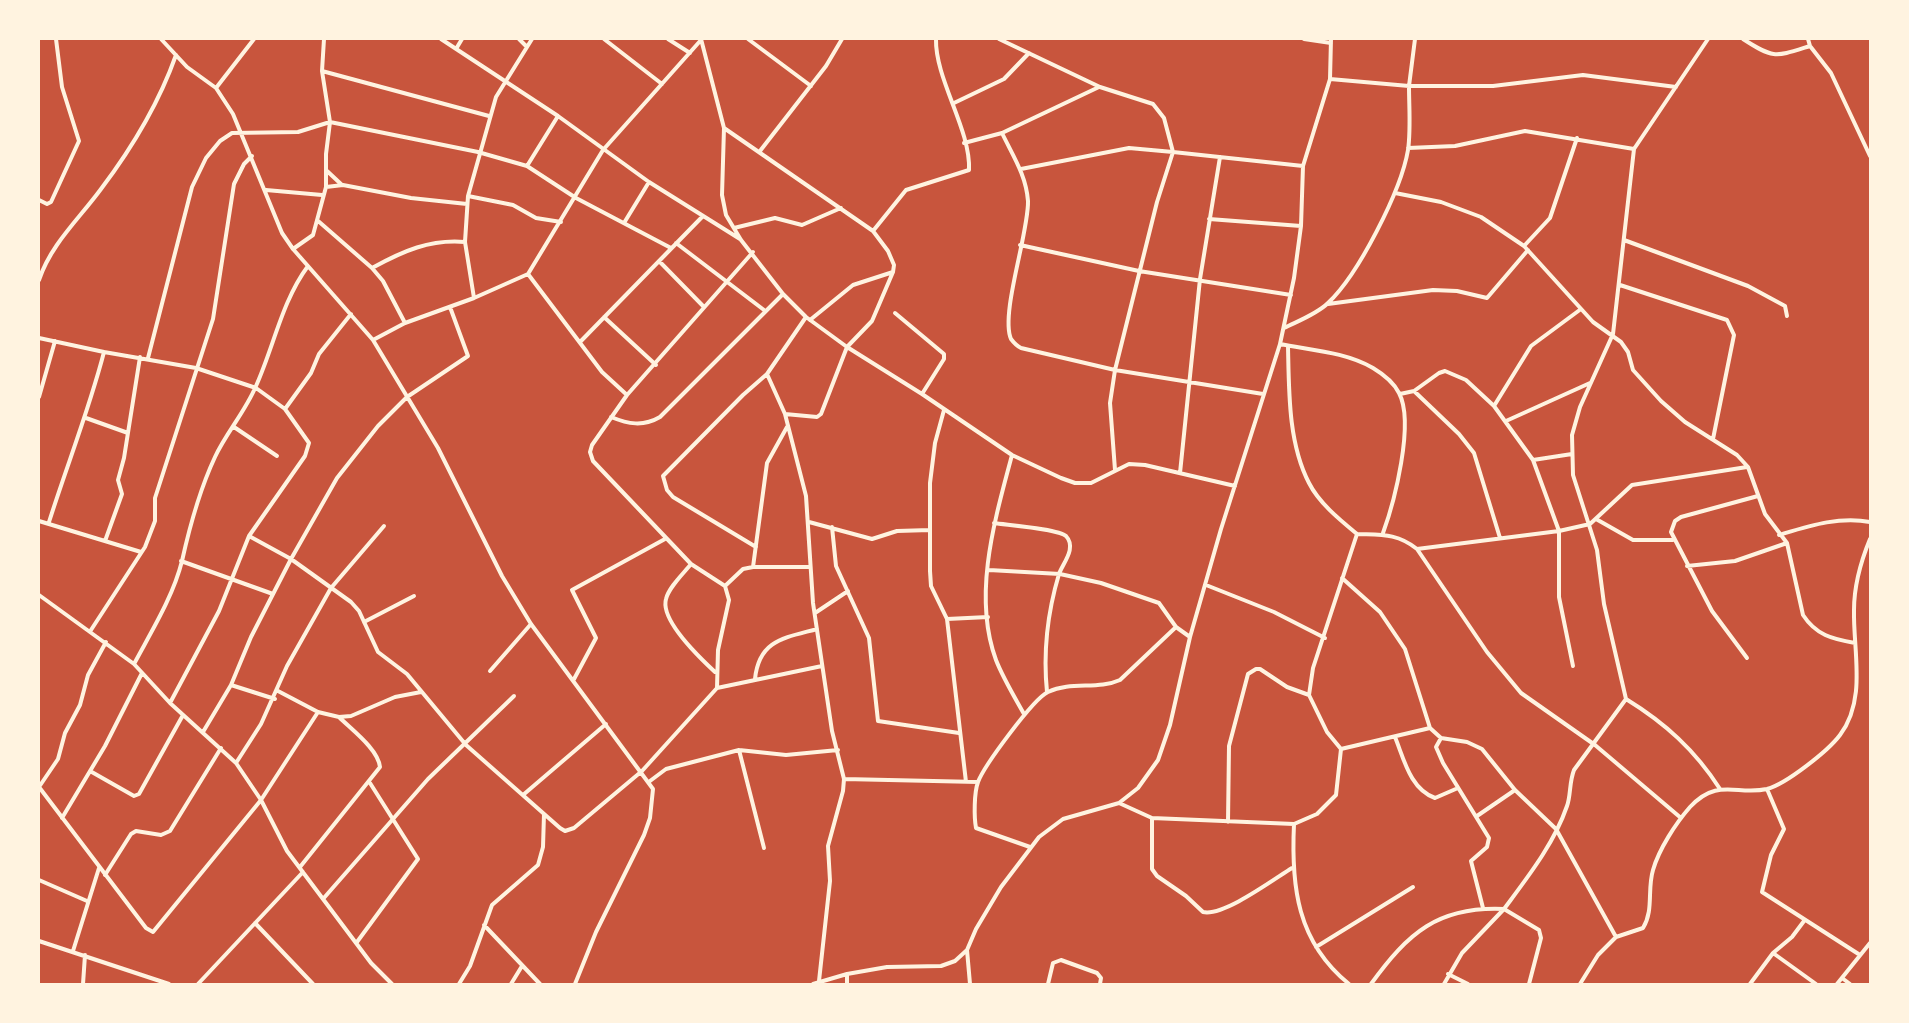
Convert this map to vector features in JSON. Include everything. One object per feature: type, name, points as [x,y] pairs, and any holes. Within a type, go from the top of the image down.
[{"type":"street","points":[[39,200],[47,204],[51,202],[79,141],[62,87],[56,39]]},
{"type":"street","points":[[161,39],[176,55],[216,88],[241,132],[279,226],[293,249],[373,340],[438,448],[502,576],[531,624],[650,781],[654,798],[644,835],[596,932],[575,984]]},
{"type":"street","points":[[216,88],[254,39]]},
{"type":"street","points":[[293,249],[313,235],[326,187],[330,122],[322,71],[324,39]]},
{"type":"street","points":[[441,39],[503,82],[558,116],[650,182],[741,240],[753,252],[783,294],[808,319],[847,348],[922,394],[1012,455],[1075,483],[1091,483],[1129,464],[1180,473],[1235,487]]},
{"type":"street","points":[[456,49],[462,39]]},
{"type":"street","points":[[519,39],[526,47]]},
{"type":"street","points":[[474,298],[465,242],[468,196],[489,116],[503,82],[532,39]]},
{"type":"street","points":[[604,39],[662,84]]},
{"type":"street","points":[[668,39],[690,53]]},
{"type":"street","points":[[373,340],[405,323],[474,298],[528,274],[603,150],[701,39]]},
{"type":"street","points":[[701,39],[724,128],[722,195],[726,215],[741,240]]},
{"type":"street","points":[[748,39],[811,87]]},
{"type":"street","points":[[760,151],[811,87],[842,39]]},
{"type":"street","points":[[873,231],[906,190],[969,170],[954,103],[936,51],[936,39]]},
{"type":"street","points":[[999,39],[1100,87],[1153,104],[1164,118],[1173,152],[1139,272],[1115,370],[1110,403],[1115,470]]},
{"type":"street","points":[[813,984],[847,974],[887,967],[940,966],[956,961],[967,950],[990,904],[1030,848],[1051,826],[1063,819],[1119,803],[1138,788],[1158,760],[1170,725],[1190,637],[1280,344],[1291,295],[1301,226],[1303,166],[1330,79],[1331,41],[1304,39]]},
{"type":"street","points":[[1327,304],[1357,264],[1395,193],[1408,148],[1409,86],[1415,39]]},
{"type":"street","points":[[1708,39],[1634,149],[1613,334],[1591,382],[1572,435],[1572,454],[1573,475],[1578,496],[1590,524],[1597,550],[1604,604],[1626,699],[1654,717],[1690,748],[1720,789]]},
{"type":"street","points":[[1743,39],[1770,55],[1780,56],[1810,46]]},
{"type":"street","points":[[1808,39],[1810,46],[1831,73],[1870,156]]},
{"type":"street","points":[[954,103],[1004,80],[1029,53]]},
{"type":"street","points":[[39,280],[49,256],[102,188],[152,110],[176,55]]},
{"type":"street","points":[[322,71],[489,116]]},
{"type":"street","points":[[1330,79],[1409,86],[1493,86],[1583,75],[1676,87]]},
{"type":"street","points":[[964,143],[1002,133],[1100,87]]},
{"type":"street","points":[[527,166],[558,116]]},
{"type":"street","points":[[148,358],[192,187],[206,159],[220,141],[232,133],[273,135],[298,132],[330,122],[478,152],[527,166],[576,198],[671,248]]},
{"type":"street","points":[[724,128],[842,207],[873,231],[888,251],[894,265],[872,321],[847,348],[821,414],[817,417],[785,414]]},
{"type":"street","points":[[1408,148],[1455,146],[1525,130],[1634,149]]},
{"type":"street","points":[[1002,133],[1021,169],[1028,205],[1020,245],[1010,328],[1014,343],[1021,348],[1115,370],[1263,394]]},
{"type":"street","points":[[1524,246],[1550,218],[1577,138]]},
{"type":"street","points":[[1021,169],[1129,148],[1303,166]]},
{"type":"street","points":[[91,630],[142,552],[155,521],[155,498],[213,319],[234,184],[244,164],[252,156]]},
{"type":"street","points":[[1180,473],[1200,279],[1220,157]]},
{"type":"street","points":[[326,170],[343,185]]},
{"type":"street","points":[[624,223],[650,182]]},
{"type":"street","points":[[326,187],[343,185],[411,198],[467,204]]},
{"type":"street","points":[[266,190],[322,195]]},
{"type":"street","points":[[1395,193],[1441,202],[1473,213],[1524,246],[1593,322],[1613,334],[1628,352],[1638,376],[1685,422],[1737,455],[1748,467],[1765,514],[1787,543],[1800,605],[1809,623],[1827,638],[1855,643]]},
{"type":"street","points":[[468,196],[513,206],[536,218],[561,222]]},
{"type":"street","points":[[734,228],[775,218],[802,225],[842,207]]},
{"type":"street","points":[[580,341],[703,216]]},
{"type":"street","points":[[1209,219],[1301,226]]},
{"type":"street","points":[[317,220],[372,268],[383,281],[405,323]]},
{"type":"street","points":[[372,268],[397,254],[422,245],[441,240],[465,242]]},
{"type":"street","points":[[1624,240],[1718,274],[1775,298],[1785,306],[1787,316]]},
{"type":"street","points":[[675,243],[764,310]]},
{"type":"street","points":[[1020,245],[1139,272],[1200,279],[1291,295]]},
{"type":"street","points":[[1284,328],[1327,304],[1433,290],[1457,291],[1487,298],[1493,294],[1528,250]]},
{"type":"street","points":[[717,688],[716,672],[720,634],[729,600],[725,586],[691,564],[665,539],[593,461],[590,452],[592,445],[627,395],[656,365],[725,281],[753,252]]},
{"type":"street","points":[[659,261],[704,306]]},
{"type":"street","points":[[134,664],[159,617],[182,561],[188,528],[215,457],[256,388],[279,331],[289,294],[308,266]]},
{"type":"street","points":[[756,547],[673,497],[667,490],[663,476],[743,394],[767,374],[808,319],[853,285],[893,272]]},
{"type":"street","points":[[528,274],[603,372],[627,395]]},
{"type":"street","points":[[1620,285],[1727,320],[1733,328],[1734,334],[1713,439]]},
{"type":"street","points":[[611,417],[636,424],[647,424],[660,417],[764,310],[783,294]]},
{"type":"street","points":[[203,732],[231,685],[250,637],[291,559],[337,478],[378,426],[407,397],[468,356],[450,306]]},
{"type":"street","points":[[1494,406],[1531,346],[1581,309]]},
{"type":"street","points":[[895,313],[944,354],[944,359],[922,394]]},
{"type":"street","points":[[285,409],[311,374],[319,354],[351,314]]},
{"type":"street","points":[[604,317],[656,365]]},
{"type":"street","points":[[39,338],[196,368],[256,388],[285,409],[305,437],[309,449],[249,536],[219,611],[170,703]]},
{"type":"street","points":[[39,397],[55,341]]},
{"type":"street","points":[[1280,344],[1354,360],[1388,380],[1400,394],[1404,434],[1396,494],[1383,533]]},
{"type":"street","points":[[1288,346],[1292,427],[1304,470],[1319,498],[1357,534],[1383,533],[1406,541],[1417,549],[1480,643],[1521,693],[1595,744],[1681,818]]},
{"type":"street","points":[[49,522],[72,450],[86,418],[104,352]]},
{"type":"street","points":[[105,541],[122,494],[118,480],[140,357]]},
{"type":"street","points":[[1400,394],[1414,391],[1445,371],[1466,380],[1494,406],[1533,460],[1559,531],[1559,597],[1573,666]]},
{"type":"street","points":[[767,374],[785,414],[806,496],[809,522],[809,567],[822,666],[832,731],[844,779],[843,791],[828,846],[829,904],[819,981]]},
{"type":"street","points":[[1506,421],[1591,382]]},
{"type":"street","points":[[1414,391],[1449,424],[1474,453],[1500,538]]},
{"type":"street","points":[[944,410],[933,460],[930,530],[931,586],[946,619],[966,782]]},
{"type":"street","points":[[86,418],[128,433]]},
{"type":"street","points":[[753,567],[767,463],[788,426]]},
{"type":"street","points":[[234,427],[277,456]]},
{"type":"street","points":[[1533,460],[1572,454]]},
{"type":"street","points":[[1012,455],[994,523],[986,596],[996,659],[1024,714]]},
{"type":"street","points":[[1417,549],[1559,531],[1590,524],[1632,485],[1748,467]]},
{"type":"street","points":[[1747,658],[1712,611],[1674,540],[1672,527],[1681,517],[1758,496]]},
{"type":"street","points":[[1596,519],[1633,540],[1674,540]]},
{"type":"street","points":[[1779,535],[1811,525],[1846,520],[1870,522]]},
{"type":"street","points":[[39,521],[49,522],[142,552]]},
{"type":"street","points":[[809,522],[872,539],[897,531],[930,530]]},
{"type":"street","points":[[994,523],[1062,533],[1071,548],[1060,574],[1045,640],[1047,692]]},
{"type":"street","points":[[237,763],[275,699],[287,666],[332,588],[384,526]]},
{"type":"street","points":[[832,527],[836,566],[869,638],[878,721],[959,733]]},
{"type":"street","points":[[1119,803],[1152,818],[1294,824],[1317,814],[1336,795],[1341,749],[1327,732],[1309,695],[1313,668],[1325,638],[1357,534]]},
{"type":"street","points":[[249,536],[291,559],[351,602],[364,622],[378,652],[406,674],[466,745],[560,828],[569,831],[642,771],[717,688],[822,666]]},
{"type":"street","points":[[573,681],[596,638],[572,590],[665,539]]},
{"type":"street","points":[[1580,984],[1598,955],[1616,937],[1643,928],[1649,918],[1653,869],[1681,818],[1707,793],[1720,789],[1767,789],[1805,765],[1840,735],[1850,717],[1858,689],[1854,607],[1860,570],[1870,539]]},
{"type":"street","points":[[1687,566],[1735,561],[1787,543]]},
{"type":"street","points":[[182,561],[273,594]]},
{"type":"street","points":[[691,564],[666,598],[666,609],[685,642],[716,672]]},
{"type":"street","points":[[725,586],[743,569],[809,567]]},
{"type":"street","points":[[989,570],[1060,574],[1101,583],[1159,603],[1176,627],[1190,637]]},
{"type":"street","points":[[1342,578],[1380,612],[1405,648],[1430,728],[1441,738],[1467,742],[1482,749],[1515,790],[1556,829],[1616,937]]},
{"type":"street","points":[[1205,585],[1274,612],[1325,638]]},
{"type":"street","points":[[815,613],[848,591]]},
{"type":"street","points":[[39,595],[91,630],[134,664],[170,703],[237,763],[261,800],[282,841],[303,872],[371,963],[392,984]]},
{"type":"street","points":[[364,622],[414,596]]},
{"type":"street","points":[[946,619],[988,617]]},
{"type":"street","points":[[490,671],[531,624]]},
{"type":"street","points":[[1030,848],[976,828],[978,782],[1024,714],[1047,692],[1069,686],[1112,684],[1120,680],[1176,627]]},
{"type":"street","points":[[755,679],[757,663],[765,648],[817,628]]},
{"type":"street","points":[[106,642],[88,675],[80,705],[65,733],[58,759],[39,787],[146,928],[156,931],[261,800],[318,712]]},
{"type":"street","points":[[1228,822],[1229,746],[1248,674],[1260,669],[1287,687],[1309,695]]},
{"type":"street","points":[[62,818],[90,771],[142,673]]},
{"type":"street","points":[[231,685],[275,699]]},
{"type":"street","points":[[278,691],[318,712],[339,717],[351,716],[395,697],[421,692]]},
{"type":"street","points":[[323,899],[428,779],[466,745],[514,696]]},
{"type":"street","points":[[1444,984],[1462,953],[1504,909],[1528,876],[1556,829],[1567,805],[1569,782],[1574,770],[1626,699]]},
{"type":"street","points":[[90,771],[126,793],[134,796],[139,794],[183,715]]},
{"type":"street","points":[[300,867],[370,783],[380,767],[380,763],[339,717]]},
{"type":"street","points":[[523,795],[606,724]]},
{"type":"street","points":[[1341,749],[1430,728]]},
{"type":"street","points":[[1395,737],[1410,775],[1423,791],[1435,798],[1458,788]]},
{"type":"street","points":[[1441,738],[1437,750],[1489,838],[1487,847],[1471,861],[1483,908]]},
{"type":"street","points":[[105,874],[130,834],[136,831],[161,835],[170,831],[221,748]]},
{"type":"street","points":[[650,781],[666,769],[739,750],[786,755],[838,750]]},
{"type":"street","points":[[739,750],[764,848]]},
{"type":"street","points":[[844,779],[978,782]]},
{"type":"street","points":[[357,942],[418,859],[392,822],[370,783]]},
{"type":"street","points":[[1767,789],[1784,829],[1771,855],[1761,890],[1804,921],[1860,955]]},
{"type":"street","points":[[1477,816],[1515,790]]},
{"type":"street","points":[[459,984],[470,966],[492,905],[500,896],[533,872],[538,865],[543,847],[544,814]]},
{"type":"street","points":[[1152,818],[1152,869],[1157,876],[1186,896],[1203,912],[1214,911],[1242,899],[1292,868]]},
{"type":"street","points":[[1294,824],[1292,868],[1300,914],[1316,946],[1349,984]]},
{"type":"street","points":[[73,951],[99,868]]},
{"type":"street","points":[[198,984],[303,872]]},
{"type":"street","points":[[39,880],[87,901]]},
{"type":"street","points":[[1316,946],[1413,887]]},
{"type":"street","points":[[1371,984],[1401,946],[1426,927],[1449,914],[1483,908],[1504,909],[1539,930],[1540,938],[1529,984]]},
{"type":"street","points":[[1750,984],[1773,953],[1792,937],[1804,921]]},
{"type":"street","points":[[255,923],[313,984]]},
{"type":"street","points":[[484,925],[540,984]]},
{"type":"street","points":[[39,941],[169,984]]},
{"type":"street","points":[[1837,984],[1870,943]]},
{"type":"street","points":[[967,950],[970,984]]},
{"type":"street","points":[[1773,953],[1816,984]]},
{"type":"street","points":[[83,984],[85,955]]},
{"type":"street","points":[[1048,984],[1053,963],[1061,960],[1097,973],[1101,978],[1100,984]]},
{"type":"street","points":[[511,984],[522,966]]},
{"type":"street","points":[[847,974],[847,984]]},
{"type":"street","points":[[1448,974],[1468,984]]},
{"type":"street","points":[[1842,978],[1850,984]]}]
